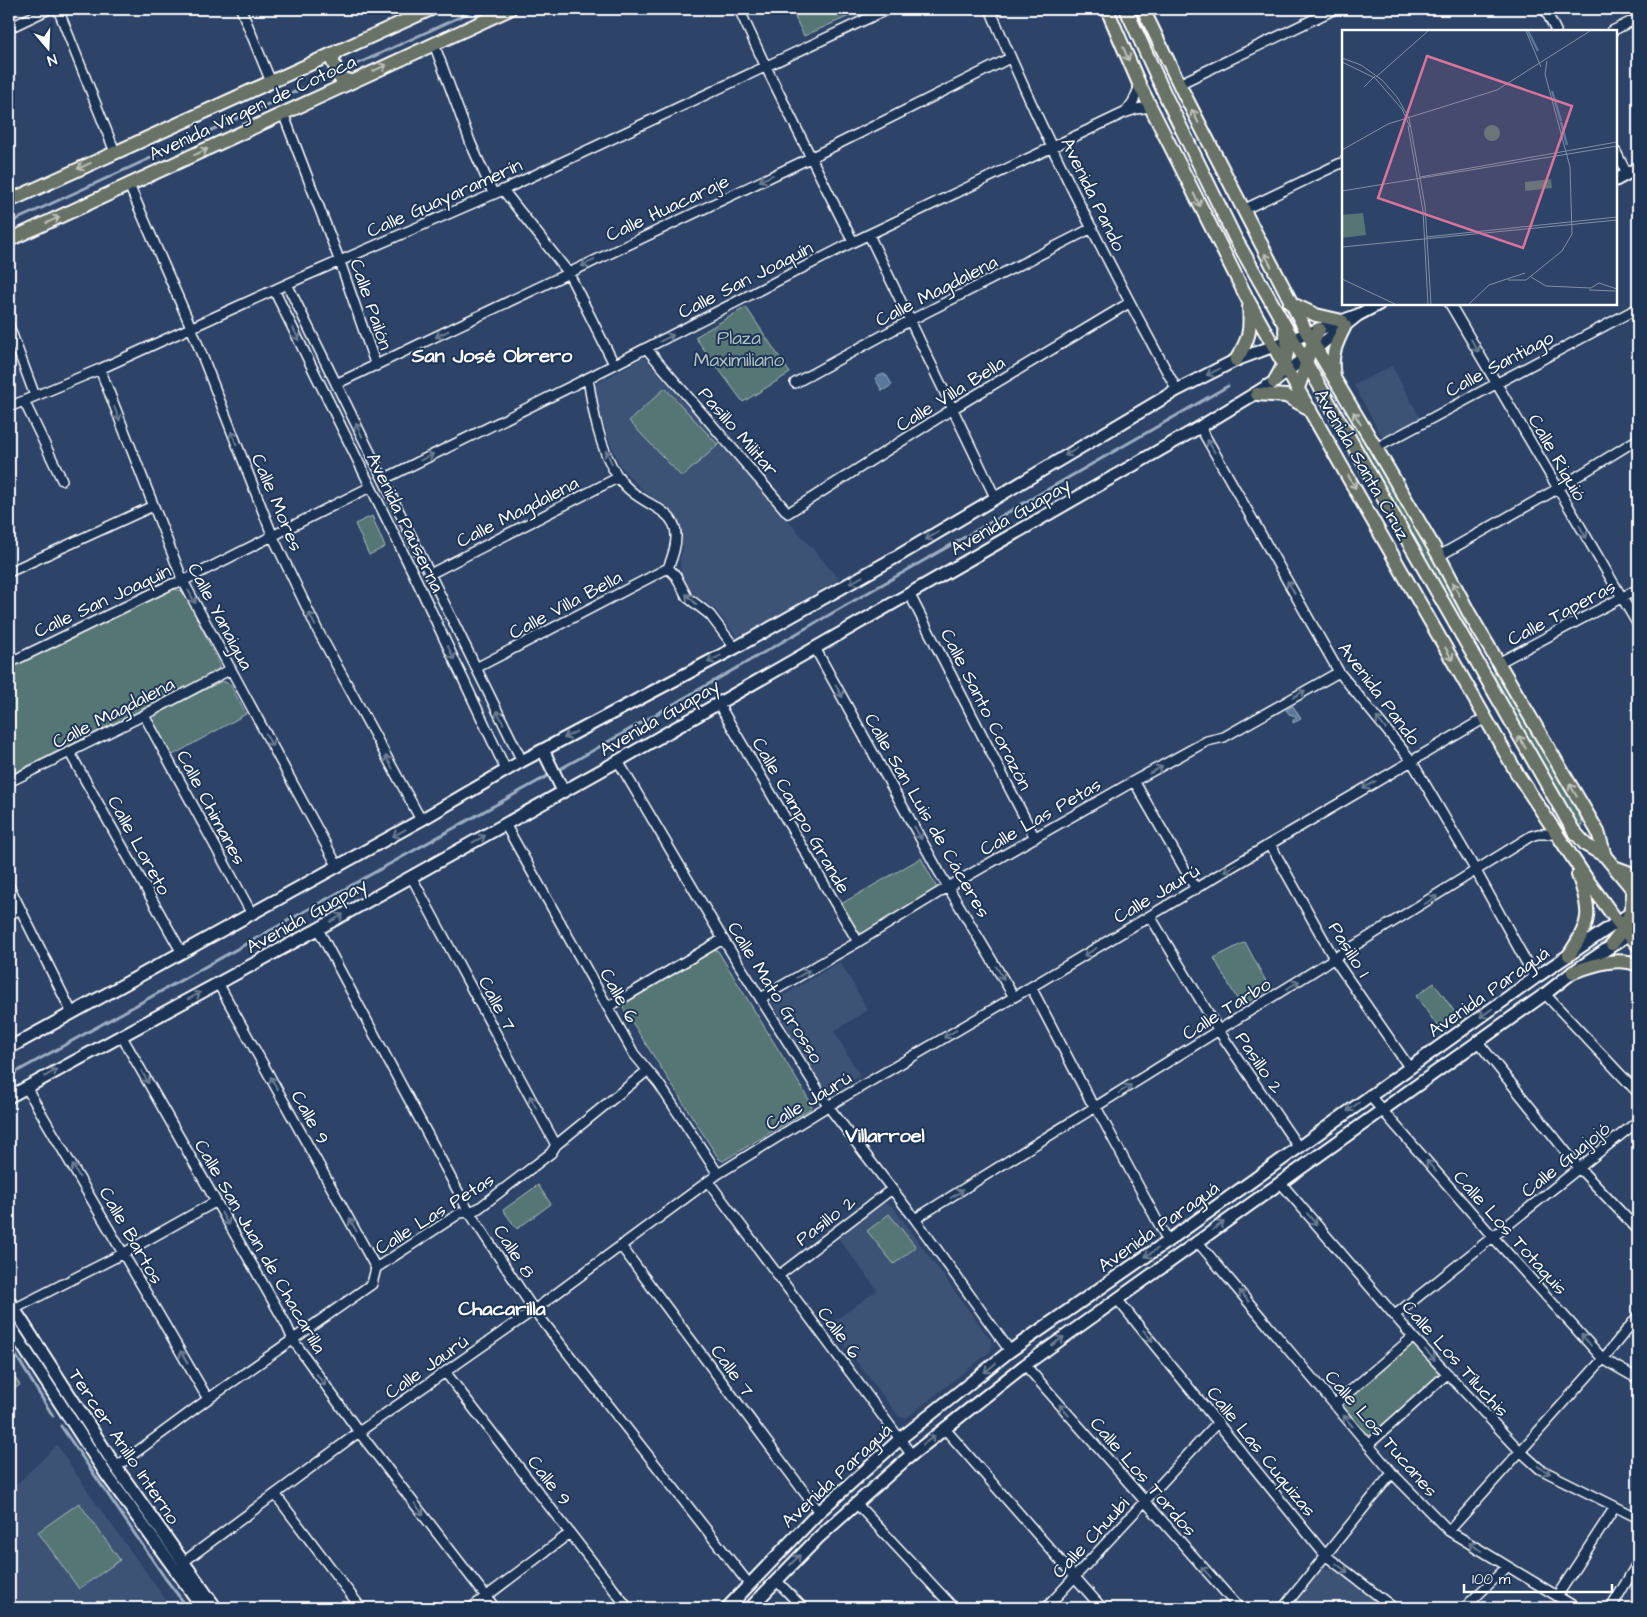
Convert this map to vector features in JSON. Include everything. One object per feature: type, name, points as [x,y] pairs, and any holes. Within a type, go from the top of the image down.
[{"type":"main road","name":"Avenida Virgen de Cotoca","points":[[9,240],[283,113],[338,83],[434,44],[510,9]]},
{"type":"main road","name":"Avenida Santa Cruz","points":[[1107,9],[1140,86],[1249,302],[1286,368],[1518,775],[1572,857],[1638,945]]},
{"type":"main road","name":"Avenida Santa Cruz","points":[[1126,9],[1167,99],[1235,238],[1281,318],[1290,340],[1309,351],[1335,381],[1376,448],[1439,556],[1469,613],[1598,832],[1605,856]]},
{"type":"main road","name":"Avenida Santa Cruz","points":[[1143,9],[1291,304],[1309,351],[1494,694],[1573,830],[1586,845],[1605,856],[1636,893]]},
{"type":"main road","name":"Avenida Virgen de Cotoca","points":[[9,201],[271,82],[327,59],[424,10]]},
{"type":"main road","points":[[1150,25],[1182,128]]},
{"type":"main road","points":[[327,59],[338,83]]},
{"type":"main road","points":[[1617,179],[1638,168]]},
{"type":"main road","points":[[1267,294],[1316,315],[1343,323]]},
{"type":"main road","points":[[1236,360],[1250,334],[1249,302]]},
{"type":"main road","points":[[1274,382],[1286,368],[1343,323],[1377,305]]},
{"type":"main road","points":[[1298,388],[1309,351],[1320,329],[1343,323]]},
{"type":"main road","points":[[1335,381],[1332,365],[1333,352],[1343,323]]},
{"type":"main road","points":[[1286,368],[1290,340]]},
{"type":"main road","name":"Avenida Guapay","points":[[9,1048],[421,820],[522,761],[735,648],[898,556],[1177,390],[1236,360],[1290,340],[1309,351]]},
{"type":"main road","name":"Avenida Guapay","points":[[9,1097],[318,929],[505,824],[561,787],[618,762],[1257,394],[1274,382]]},
{"type":"main road","points":[[1257,394],[1286,396],[1310,409]]},
{"type":"main road","points":[[1469,613],[1494,694]]},
{"type":"main road","points":[[543,750],[561,787]]},
{"type":"main road","points":[[1569,955],[1583,934],[1588,918],[1583,889],[1572,857]]},
{"type":"main road","points":[[1614,866],[1638,876]]},
{"type":"main road","points":[[1612,944],[1627,928],[1635,910],[1633,906],[1636,893]]},
{"type":"main road","name":"Avenida Paraguá","points":[[727,1608],[819,1512],[900,1440],[1010,1351],[1299,1148],[1369,1095],[1535,978],[1569,955],[1627,928]]},
{"type":"main road","name":"Avenida Paraguá","points":[[750,1608],[776,1580],[856,1503],[911,1454],[1025,1365],[1545,994],[1612,944]]},
{"type":"main road","points":[[1573,972],[1600,963],[1618,962],[1638,965]]},
{"type":"main road","name":"Tercer Anillo Interno","points":[[10,1306],[116,1467],[216,1608]]},
{"type":"main road","name":"Tercer Anillo Interno","points":[[9,1325],[106,1474],[203,1608]]},
{"type":"main road","points":[[21,1344],[25,1342],[33,1345],[58,1385],[70,1395]]},
{"type":"main road","points":[[43,1379],[69,1405],[107,1461],[116,1467],[118,1480],[182,1568],[194,1595]]},
{"type":"main road","points":[[186,1567],[201,1595],[211,1608]]},
{"type":"street","points":[[9,28],[49,9]]},
{"type":"street","points":[[58,9],[115,152]]},
{"type":"street","points":[[241,9],[271,82]]},
{"type":"street","points":[[739,9],[852,242]]},
{"type":"street","name":"Calle Guayaramerín","points":[[9,407],[100,369],[287,284],[503,190],[888,9]]},
{"type":"street","name":"Avenida Pando","points":[[990,9],[1010,58],[1092,228],[1177,390]]},
{"type":"street","points":[[1179,84],[1335,9]]},
{"type":"street","points":[[1545,9],[1556,30]]},
{"type":"street","points":[[1614,30],[1638,18]]},
{"type":"street","points":[[434,44],[471,144],[493,193]]},
{"type":"street","name":"Calle Huacaraje","points":[[336,384],[810,158],[1010,58]]},
{"type":"street","points":[[1124,113],[1140,86]]},
{"type":"street","name":"Calle San Joaquín","points":[[384,479],[588,378],[852,242],[1124,113],[1151,106]]},
{"type":"street","name":"Calle Pailón","points":[[283,113],[340,262],[376,366]]},
{"type":"street","points":[[1617,154],[1627,174]]},
{"type":"street","points":[[1243,210],[1342,162]]},
{"type":"street","name":"Calle Mores","points":[[130,185],[191,327],[273,537],[318,631],[421,820]]},
{"type":"street","points":[[503,190],[568,272],[614,364]]},
{"type":"street","name":"Calle Magdalena","points":[[795,383],[912,320],[1092,228]]},
{"type":"street","points":[[869,235],[912,320],[995,497]]},
{"type":"street","name":"Avenida Pauserna","points":[[287,284],[522,761]]},
{"type":"street","name":"Avenida Pauserna","points":[[274,290],[506,770]]},
{"type":"street","name":"Calle Villa Bella","points":[[788,513],[954,408],[1130,303]]},
{"type":"street","name":"Calle Riquió","points":[[1451,305],[1638,626]]},
{"type":"street","name":"Calle Santiago","points":[[1376,448],[1638,308]]},
{"type":"street","points":[[9,326],[35,396]]},
{"type":"street","name":"Pasillo Militar","points":[[646,348],[788,513]]},
{"type":"street","name":"Calle Yanaigua","points":[[100,369],[183,581],[338,866]]},
{"type":"street","points":[[588,378],[595,420],[606,453],[619,477],[629,488],[670,517],[674,524],[677,544],[668,568],[676,576],[687,596],[710,615],[735,648]]},
{"type":"street","points":[[24,401],[62,480]]},
{"type":"street","name":"Avenida Pando","points":[[1200,427],[1339,672],[1411,760],[1476,871],[1535,978]]},
{"type":"street","points":[[1439,556],[1558,489],[1638,439]]},
{"type":"street","points":[[355,456],[369,450]]},
{"type":"street","name":"Calle Magdalena","points":[[430,574],[619,477]]},
{"type":"street","name":"Calle San Joaquín","points":[[9,662],[172,584],[183,581],[370,487]]},
{"type":"street","points":[[9,572],[153,506]]},
{"type":"street","name":"Calle Villa Bella","points":[[476,668],[668,568]]},
{"type":"street","name":"Calle Taperas","points":[[1498,663],[1638,589]]},
{"type":"street","name":"Calle Santo Corazón","points":[[910,595],[1035,838]]},
{"type":"street","points":[[439,628],[453,621]]},
{"type":"street","name":"Calle San Luis de Cáceres","points":[[816,648],[948,887],[1014,996]]},
{"type":"street","name":"Calle Magdalena","points":[[9,782],[70,753],[231,669]]},
{"type":"street","name":"Calle Las Petas","points":[[761,998],[948,887],[1134,781],[1207,741],[1224,737],[1339,672]]},
{"type":"street","name":"Calle Campo Grande","points":[[718,703],[858,942]]},
{"type":"street","name":"Calle Chimanes","points":[[144,715],[252,914]]},
{"type":"street","name":"Calle Jaurú","points":[[186,1567],[275,1494],[359,1432],[534,1310],[718,1174],[828,1106],[1485,718]]},
{"type":"street","name":"Calle Loreto","points":[[70,753],[182,953]]},
{"type":"street","name":"Calle Mato Grosso","points":[[618,762],[723,939],[828,1106],[915,1219],[1010,1351]]},
{"type":"street","points":[[1134,781],[1196,889]]},
{"type":"street","name":"Calle 6","points":[[505,824],[634,1054],[659,1084],[718,1174]]},
{"type":"street","name":"Calle Tarbo","points":[[915,1219],[1335,960],[1531,836],[1556,834]]},
{"type":"street","name":"Pasillo 1","points":[[1270,844],[1335,960],[1409,1067]]},
{"type":"street","name":"Calle 7","points":[[411,876],[556,1145]]},
{"type":"street","points":[[9,886],[72,1013]]},
{"type":"street","points":[[9,915],[20,909]]},
{"type":"street","name":"Pasillo 2","points":[[1150,916],[1219,1031],[1299,1148]]},
{"type":"street","name":"Calle 8","points":[[318,929],[469,1212],[534,1310],[750,1584]]},
{"type":"street","points":[[608,1007],[723,939]]},
{"type":"street","name":"Calle 9","points":[[218,983],[376,1268]]},
{"type":"street","points":[[1032,987],[1090,1100],[1096,1107],[1168,1241]]},
{"type":"street","points":[[1545,994],[1638,1093]]},
{"type":"street","name":"Calle San Juan de Chacarilla","points":[[121,1035],[286,1324],[292,1340],[359,1432],[495,1608]]},
{"type":"street","points":[[1478,1042],[1579,1168],[1638,1230]]},
{"type":"street","name":"Calle Las Petas","points":[[116,1467],[208,1399],[372,1284],[376,1268],[460,1213],[479,1208],[551,1153],[556,1145],[647,1071]]},
{"type":"street","name":"Calle Bartos","points":[[26,1087],[208,1399]]},
{"type":"street","name":"Calle Los Totaquis","points":[[1369,1095],[1603,1359],[1638,1379]]},
{"type":"street","name":"Calle Guajojó","points":[[1395,1315],[1638,1121]]},
{"type":"street","name":"Calle 6","points":[[708,1181],[911,1454]]},
{"type":"street","name":"Calle Los Tiluchis","points":[[1280,1182],[1413,1337],[1520,1451],[1540,1469],[1638,1518]]},
{"type":"street","name":"Pasillo 2","points":[[778,1276],[892,1189]]},
{"type":"street","points":[[10,1306],[124,1253],[215,1202]]},
{"type":"street","name":"Calle Los Tucanes","points":[[1197,1241],[1392,1474],[1449,1531],[1577,1608]]},
{"type":"street","name":"Calle 7","points":[[622,1246],[819,1512]]},
{"type":"street","name":"Calle Las Cuquizas","points":[[1117,1299],[1325,1555],[1394,1608]]},
{"type":"street","points":[[1449,1531],[1603,1359],[1638,1316]]},
{"type":"street","points":[[1334,1405],[1413,1337]]},
{"type":"street","name":"Calle Los Tordos","points":[[1025,1365],[1238,1608]]},
{"type":"street","name":"Calle 9","points":[[446,1372],[628,1608]]},
{"type":"street","points":[[1368,1445],[1447,1374]]},
{"type":"street","name":"Calle Chuubi","points":[[1046,1608],[1218,1422]]},
{"type":"street","points":[[945,1429],[1102,1608]]},
{"type":"street","points":[[1283,1608],[1392,1474]]},
{"type":"street","points":[[275,1494],[361,1608]]},
{"type":"street","points":[[856,1503],[954,1608]]},
{"type":"street","points":[[1557,1596],[1615,1506]]},
{"type":"street","points":[[471,1608],[570,1533]]},
{"type":"street","points":[[1611,1608],[1638,1562]]},
{"type":"street","points":[[1464,1608],[1507,1567]]},
{"type":"street","points":[[776,1580],[803,1608]]},
{"type":"shaded area","points":[[644,357],[839,579],[739,639],[714,608],[698,597],[687,586],[681,573],[680,560],[683,548],[679,521],[667,506],[651,497],[631,479],[620,465],[607,435],[593,386]]},
{"type":"shaded area","points":[[1392,366],[1420,418],[1386,437],[1382,437],[1354,385]]},
{"type":"shaded area","points":[[883,374],[887,376],[892,385],[882,391],[875,378]]},
{"type":"shaded area","points":[[1293,706],[1301,719],[1293,723],[1296,716],[1289,714],[1286,710]]},
{"type":"shaded area","points":[[840,962],[868,1010],[834,1031],[860,1076],[832,1092],[824,1091],[772,1002]]},
{"type":"shaded area","points":[[884,1203],[892,1206],[992,1342],[991,1351],[906,1418],[899,1417],[829,1325],[877,1290],[837,1236],[877,1205]]},
{"type":"shaded area","points":[[57,1445],[95,1502],[172,1608],[9,1608],[9,1492]]},
{"type":"shaded area","points":[[1319,1568],[1335,1570],[1383,1608],[1289,1608]]},
{"type":"green space","points":[[791,9],[865,9],[804,36]]},
{"type":"green space","name":"Plaza Maximiliano","points":[[746,307],[790,373],[743,402],[695,337]]},
{"type":"green space","points":[[665,388],[718,445],[682,477],[629,421]]},
{"type":"green space","points":[[1352,417],[1453,591],[1473,645],[1352,433]]},
{"type":"green space","points":[[372,516],[385,547],[369,555],[355,524]]},
{"type":"green space","points":[[172,589],[183,591],[220,665],[216,673],[9,775],[9,667]]},
{"type":"green space","points":[[1492,662],[1580,817],[1582,825],[1578,825],[1498,690]]},
{"type":"green space","points":[[222,681],[230,684],[246,714],[171,756],[153,722],[156,715]]},
{"type":"green space","points":[[921,858],[936,886],[936,890],[866,933],[857,931],[841,904]]},
{"type":"green space","points":[[1245,942],[1270,989],[1241,1006],[1214,958]]},
{"type":"green space","points":[[713,950],[718,951],[812,1107],[723,1161],[719,1159],[623,1008],[624,1004]]},
{"type":"green space","points":[[1434,983],[1459,1018],[1441,1031],[1416,996]]},
{"type":"green space","points":[[538,1185],[551,1204],[517,1229],[503,1210]]},
{"type":"green space","points":[[889,1214],[916,1247],[894,1264],[867,1231]]},
{"type":"green space","points":[[1412,1342],[1441,1376],[1369,1440],[1340,1405]]},
{"type":"green space","points":[[9,1369],[20,1385],[9,1392]]},
{"type":"green space","points":[[79,1503],[120,1560],[79,1589],[38,1532]]},
{"type":"waterway","points":[[342,71],[477,9]]},
{"type":"waterway","points":[[9,223],[336,73]]},
{"type":"waterway","points":[[9,1076],[578,759],[1228,386]]},
{"type":"waterway","points":[[9,1344],[53,1416]]},
{"type":"waterway","points":[[61,1426],[165,1578],[188,1608]]},
{"type":"district","name":"San José Obrero","points":[[492,355]]},
{"type":"district","name":"Villarroel","points":[[885,1135]]},
{"type":"district","name":"Chacarilla","points":[[502,1308]]}]
